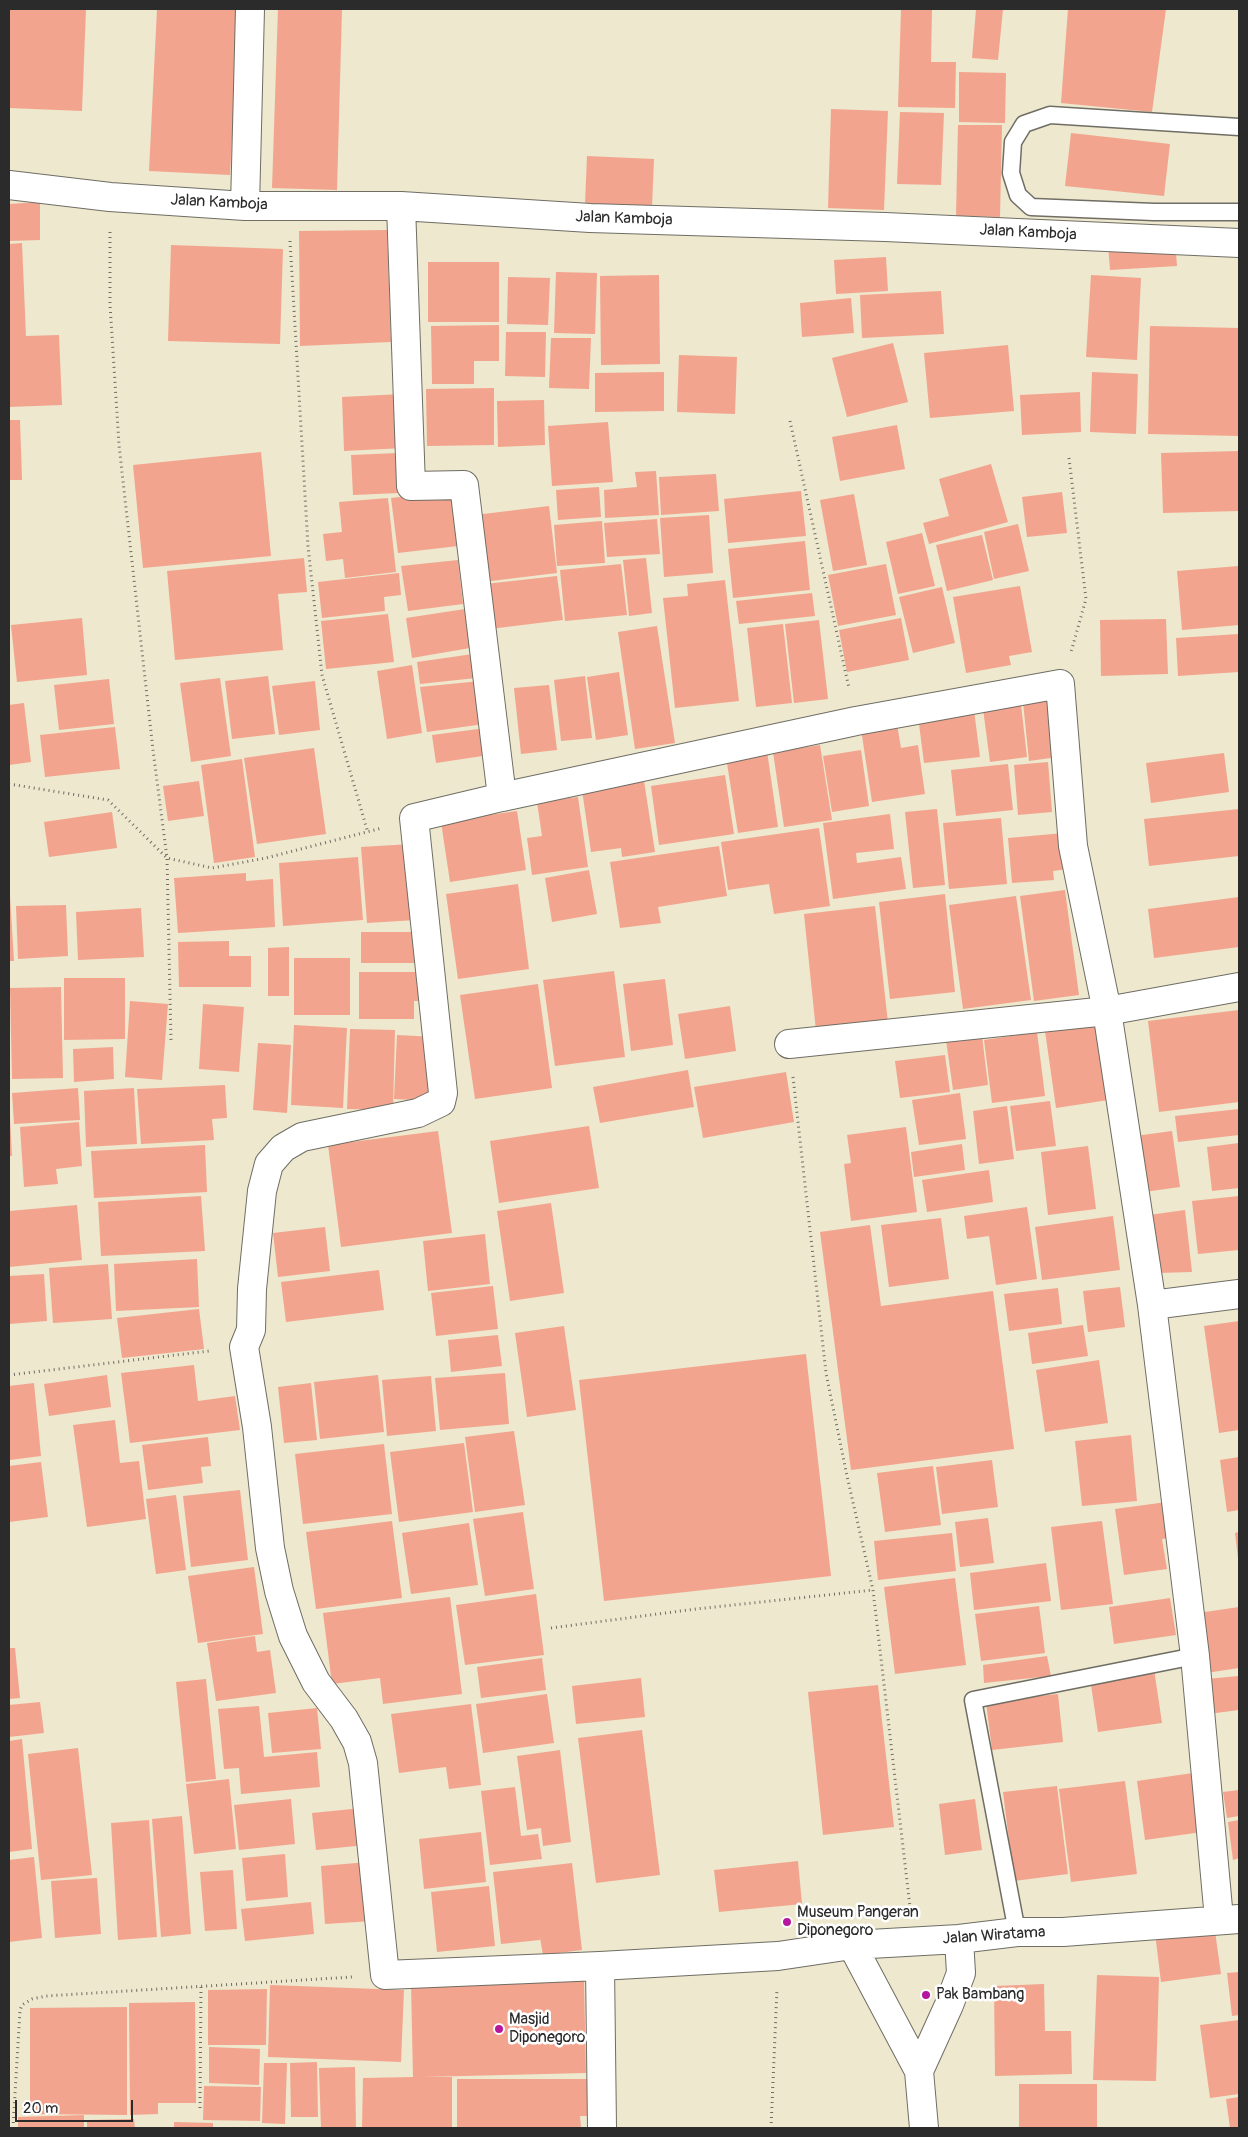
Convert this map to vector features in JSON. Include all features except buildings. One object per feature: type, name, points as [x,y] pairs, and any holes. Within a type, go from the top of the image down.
[{"type":"street","points":[[245,206],[250,9]]},
{"type":"street","name":"Jalan Kamboja","points":[[9,185],[110,197],[245,206],[401,206],[590,218],[875,227],[1239,243]]},
{"type":"street","points":[[401,206],[411,486],[464,486],[502,797]]},
{"type":"street","points":[[385,1976],[363,1763],[357,1742],[344,1719],[316,1682],[293,1636],[279,1591],[270,1548],[258,1427],[244,1347],[251,1330],[252,1289],[262,1191],[270,1164],[283,1148],[302,1137],[418,1113],[441,1102],[443,1093],[414,818],[502,797],[856,721],[1060,684],[1073,846],[1107,1011],[1152,1304],[1229,1919]]},
{"type":"street","points":[[789,1044],[1107,1011],[1239,987]]},
{"type":"street","points":[[1152,1304],[1239,1294]]},
{"type":"street","name":"Jalan Wiratama","points":[[385,1976],[778,1956],[852,1945],[913,1940],[959,1939],[1018,1932],[1063,1932],[1229,1919]]},
{"type":"street","points":[[919,2072],[949,2005],[960,1973],[959,1939]]},
{"type":"street","points":[[852,1945],[919,2072],[924,2128]]},
{"type":"street","points":[[600,1966],[602,2128]]},
{"type":"lane","points":[[1239,127],[1050,115],[1024,124],[1013,142],[1011,173],[1018,195],[1031,206],[1154,212],[1239,212]]},
{"type":"lane","points":[[1018,1932],[973,1700],[1195,1656]]},
{"type":"path","points":[[110,197],[110,305],[119,445],[152,750],[167,858],[171,1041]]},
{"type":"path","points":[[288,207],[308,546],[322,675],[368,833]]},
{"type":"path","points":[[790,421],[856,721]]},
{"type":"path","points":[[1060,684],[1079,629],[1086,599],[1069,458]]},
{"type":"path","points":[[9,784],[108,800],[167,858],[212,868],[266,858],[368,833],[414,818]]},
{"type":"path","points":[[789,1044],[826,1373],[873,1590],[913,1940]]},
{"type":"path","points":[[9,1375],[244,1347]]},
{"type":"path","points":[[551,1628],[696,1609],[873,1590]]},
{"type":"path","points":[[771,2128],[778,1956]]},
{"type":"path","points":[[13,2128],[19,2015],[22,2005],[26,2002],[46,1996],[385,1976]]},
{"type":"path","points":[[200,2108],[201,1986]]},
{"type":"place","name":"Museum Pangeran Diponegoro","points":[[787,1922]]},
{"type":"place","name":"Pak Bambang","points":[[926,1995]]},
{"type":"place","name":"Masjid Diponegoro","points":[[499,2029]]}]
